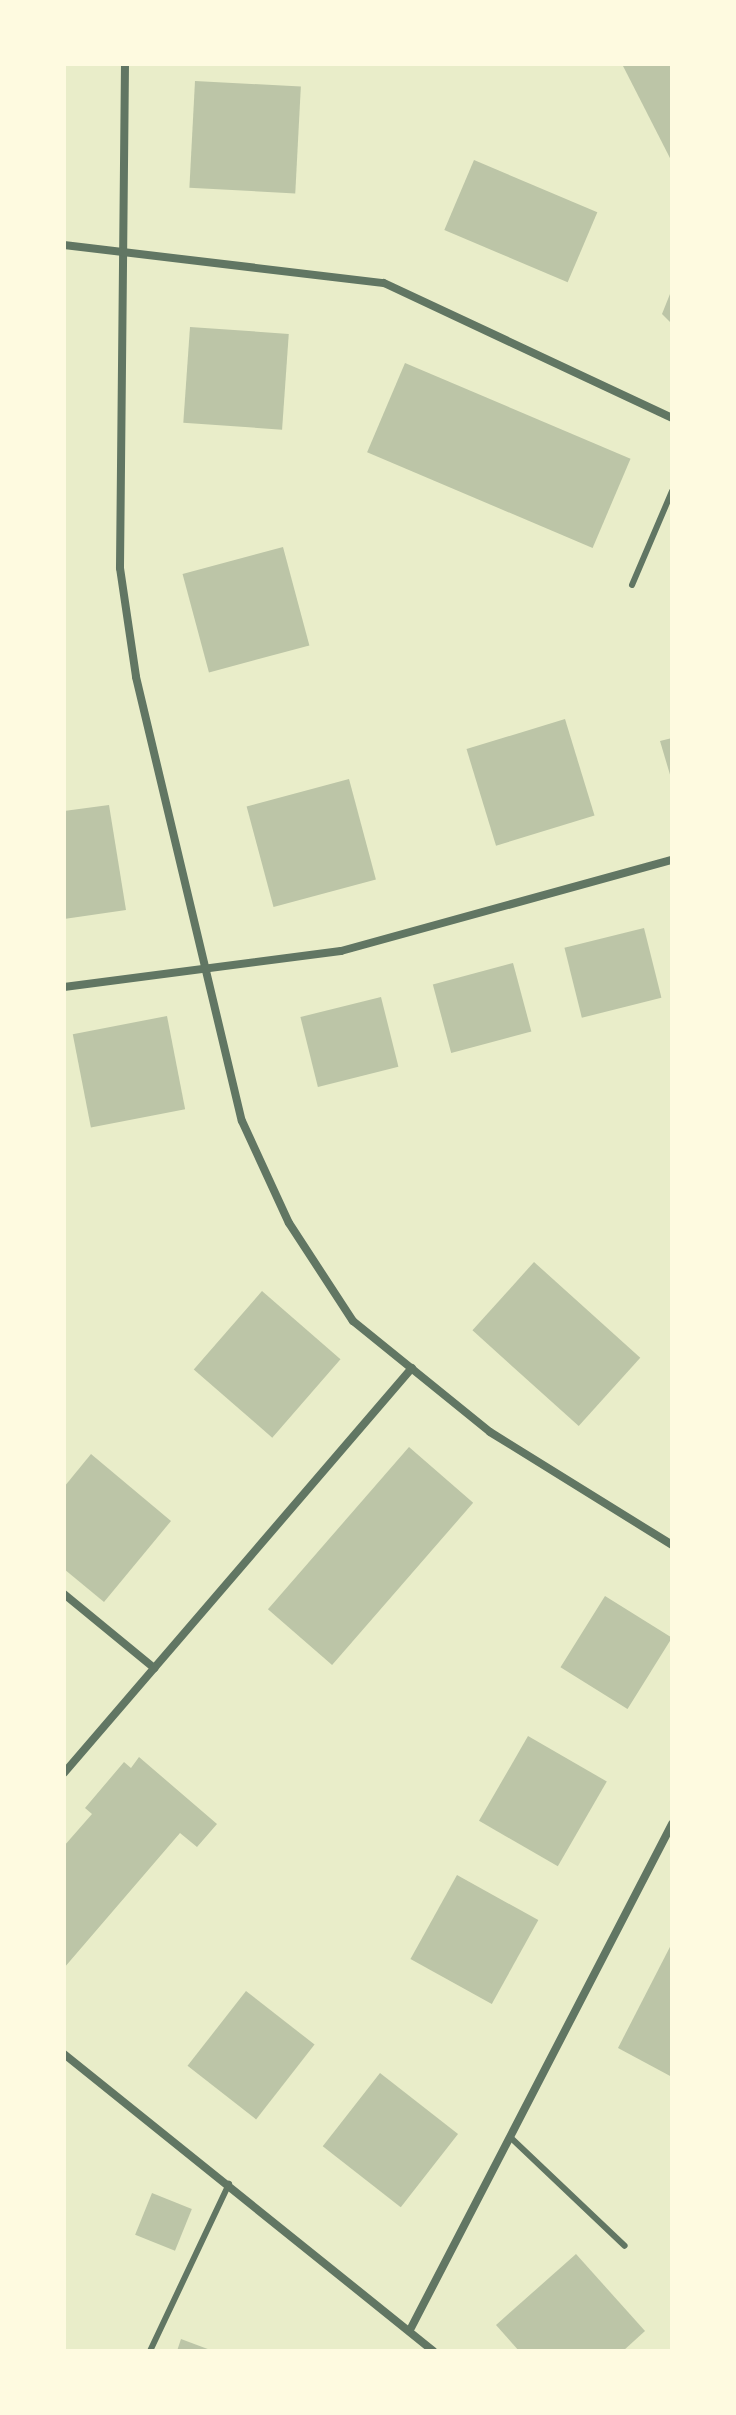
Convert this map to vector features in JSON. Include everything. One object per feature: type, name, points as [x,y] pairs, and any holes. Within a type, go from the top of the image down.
[{"type":"street","points":[[125,64],[129,249],[120,568],[136,677],[242,1121],[289,1223],[353,1321],[490,1432],[672,1545]]},
{"type":"street","points":[[64,245],[129,249],[384,283],[672,418]]},
{"type":"street","points":[[64,987],[341,951],[672,860]]},
{"type":"street","points":[[64,1773],[412,1368]]},
{"type":"street","points":[[64,1594],[154,1668]]},
{"type":"street","points":[[411,2328],[672,1824]]},
{"type":"street","points":[[64,2054],[411,2328],[433,2351]]},
{"type":"lane","points":[[632,585],[672,491]]},
{"type":"lane","points":[[510,2137],[625,2246]]},
{"type":"lane","points":[[150,2351],[229,2184]]},
{"type":"building","points":[[622,64],[672,64],[672,162]]},
{"type":"building","points":[[195,81],[301,87],[295,193],[189,188]]},
{"type":"building","points":[[474,160],[597,212],[568,282],[444,230]]},
{"type":"building","points":[[672,289],[672,324],[662,314]]},
{"type":"building","points":[[190,327],[289,334],[282,430],[183,423]]},
{"type":"building","points":[[405,363],[631,459],[593,548],[367,452]]},
{"type":"building","points":[[283,547],[309,646],[209,672],[183,574]]},
{"type":"building","points":[[565,719],[595,816],[496,846],[467,749]]},
{"type":"building","points":[[672,738],[672,778],[671,778],[660,741]]},
{"type":"building","points":[[349,779],[376,879],[274,907],[247,806]]},
{"type":"building","points":[[109,805],[126,910],[64,919],[64,811]]},
{"type":"building","points":[[644,928],[661,998],[582,1018],[564,948]]},
{"type":"building","points":[[513,963],[531,1032],[451,1053],[433,984]]},
{"type":"building","points":[[381,997],[398,1067],[318,1087],[300,1017]]},
{"type":"building","points":[[167,1016],[185,1109],[91,1128],[73,1034]]},
{"type":"building","points":[[534,1262],[640,1358],[579,1426],[472,1330]]},
{"type":"building","points":[[262,1291],[340,1359],[272,1438],[194,1369]]},
{"type":"building","points":[[409,1447],[473,1503],[332,1665],[268,1609]]},
{"type":"building","points":[[91,1454],[171,1521],[104,1602],[64,1569],[64,1487]]},
{"type":"building","points":[[605,1596],[672,1638],[627,1709],[560,1667]]},
{"type":"building","points":[[528,1736],[607,1782],[558,1866],[479,1821]]},
{"type":"building","points":[[139,1757],[217,1824],[197,1847],[180,1833],[64,1968],[64,1846],[92,1814],[85,1808],[124,1762],[131,1768]]},
{"type":"building","points":[[457,1875],[538,1920],[492,2004],[410,1959]]},
{"type":"building","points":[[672,1943],[672,2077],[618,2048]]},
{"type":"building","points":[[246,1991],[315,2045],[256,2119],[188,2066]]},
{"type":"building","points":[[380,2073],[458,2134],[401,2207],[323,2146]]},
{"type":"building","points":[[152,2193],[192,2209],[175,2251],[135,2235]]},
{"type":"building","points":[[576,2254],[645,2331],[623,2351],[519,2351],[496,2325]]},
{"type":"building","points":[[181,2339],[213,2351],[177,2351]]}]
